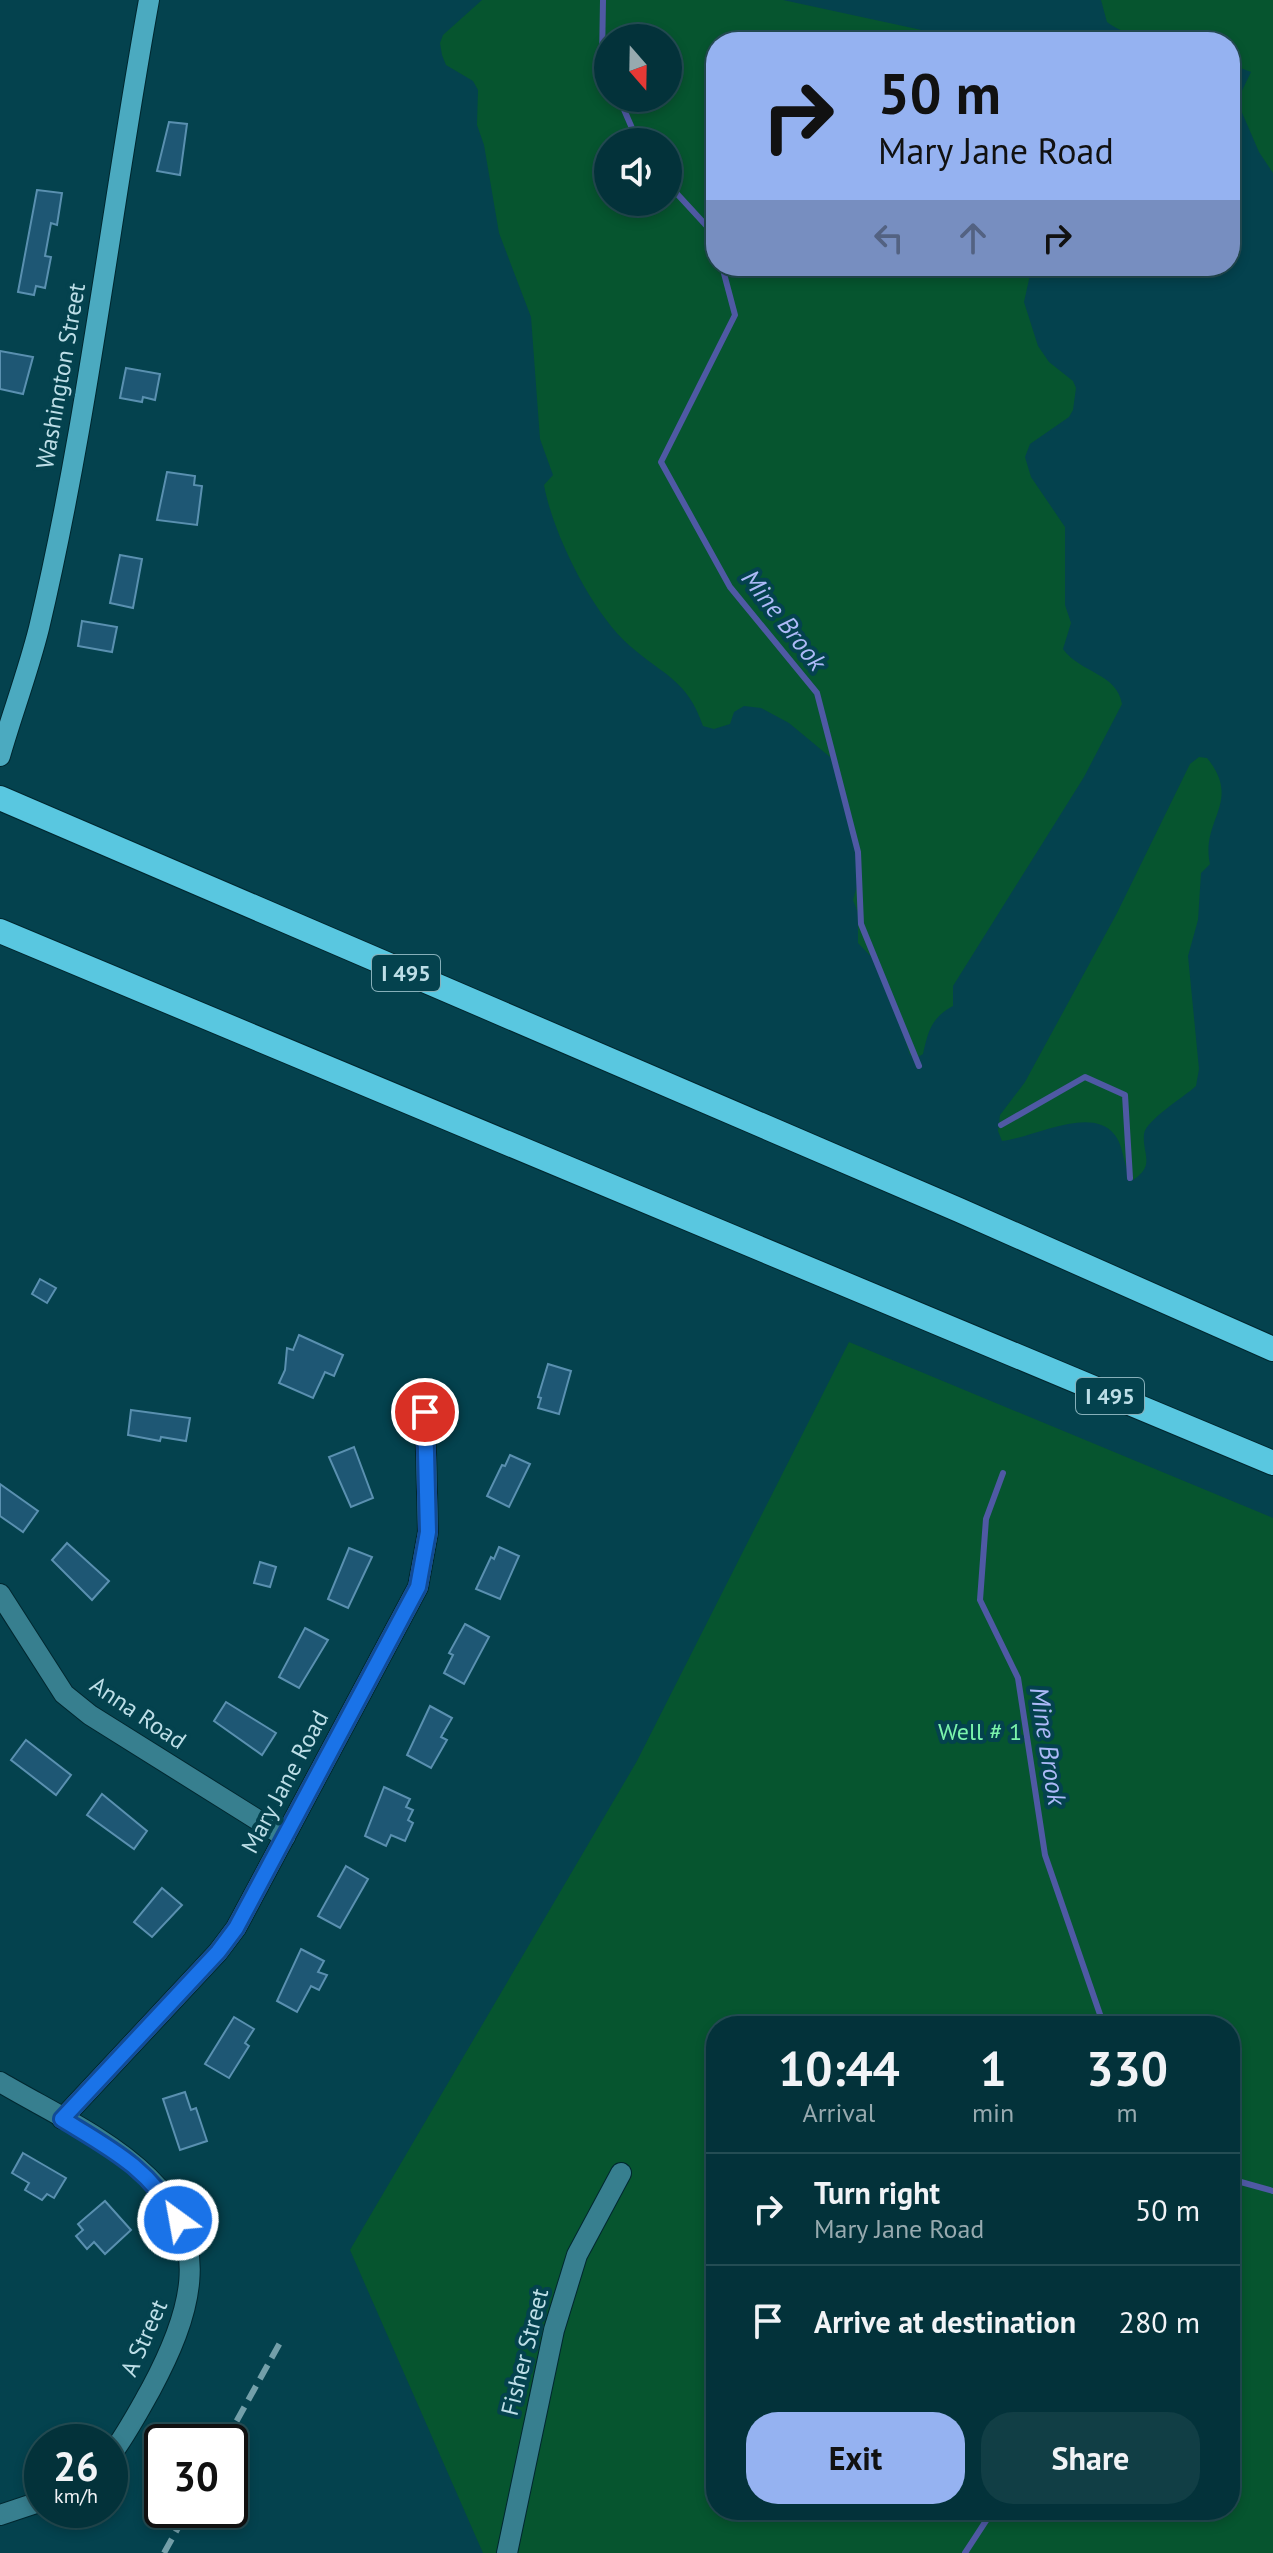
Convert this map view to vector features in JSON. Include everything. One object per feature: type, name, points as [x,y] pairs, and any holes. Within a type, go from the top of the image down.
[{"type":"highway","name":"I 495","points":[[0,798],[959,1210],[1273,1349]]},
{"type":"highway","name":"I 495","points":[[0,931],[1273,1463]]},
{"type":"main road","name":"Washington Street","points":[[1,751],[38,630],[65,499],[102,299],[149,0]]},
{"type":"street","name":"Mary Jane Road","points":[[62,2119],[218,1952],[236,1928],[418,1587],[428,1532],[425,1412]]},
{"type":"street","name":"Anna Road","points":[[0,1594],[64,1694],[90,1715],[285,1837]]},
{"type":"street","name":"A Street","points":[[0,2082],[120,2154],[150,2178],[178,2220],[191,2269],[190,2296],[172,2349],[128,2431]]},
{"type":"street","name":"Fisher Street","points":[[507,2553],[554,2330],[577,2255],[621,2173]]},
{"type":"street","points":[[0,2515],[24,2507]]},
{"type":"green space","points":[[482,0],[783,0],[931,32],[706,32],[706,276],[1030,276],[1024,302],[1038,346],[1049,362],[1073,381],[1076,388],[1069,417],[1030,444],[1025,457],[1031,477],[1065,527],[1065,605],[1071,623],[1063,649],[1070,657],[1106,679],[1119,694],[1122,704],[1084,777],[953,986],[953,1006],[936,1020],[923,1054],[918,1057],[910,1055],[881,967],[858,943],[858,913],[853,900],[861,871],[848,807],[830,757],[789,723],[761,708],[744,706],[734,712],[730,724],[714,729],[703,726],[697,710],[682,688],[616,632],[588,593],[565,549],[544,485],[553,475],[540,439],[531,317],[499,233],[484,145],[477,125],[478,90],[473,81],[446,65],[440,43],[443,35]]},
{"type":"green space","points":[[1101,0],[1273,0],[1273,173],[1259,152],[1240,108],[1240,95],[1251,72],[1240,68],[1240,32],[1126,32],[1107,22]]},
{"type":"green space","points":[[1199,757],[1207,758],[1217,773],[1221,799],[1210,835],[1210,864],[1201,873],[1198,920],[1188,956],[1199,1069],[1196,1086],[1146,1128],[1146,1164],[1133,1180],[1118,1139],[1104,1126],[1091,1122],[1002,1141],[998,1131],[1000,1115],[1025,1082],[1117,913],[1190,764]]},
{"type":"green space","name":"Well # 1","points":[[849,1342],[1273,1518],[1273,2553],[483,2553],[350,2250],[637,1761]]},
{"type":"building","points":[[169,122],[187,124],[180,175],[157,171]]},
{"type":"building","points":[[37,190],[62,193],[57,225],[51,223],[45,256],[51,257],[45,288],[36,286],[34,295],[18,292]]},
{"type":"building","points":[[0,351],[33,357],[23,394],[0,389]]},
{"type":"building","points":[[126,368],[160,374],[155,400],[143,397],[142,402],[120,398]]},
{"type":"building","points":[[167,472],[195,476],[194,485],[202,486],[197,525],[157,520]]},
{"type":"building","points":[[120,555],[142,559],[133,608],[110,603]]},
{"type":"building","points":[[82,621],[117,627],[112,652],[78,646]]},
{"type":"building","points":[[40,1279],[56,1288],[47,1303],[32,1294]]},
{"type":"building","points":[[299,1335],[343,1355],[334,1376],[325,1372],[313,1398],[279,1383],[285,1370],[287,1348],[293,1350]]},
{"type":"building","points":[[548,1364],[571,1371],[559,1414],[538,1408],[541,1398],[538,1397]]},
{"type":"building","points":[[131,1410],[190,1418],[186,1441],[161,1437],[160,1441],[128,1435]]},
{"type":"building","points":[[354,1447],[373,1498],[351,1507],[329,1457]]},
{"type":"building","points":[[510,1455],[530,1464],[509,1507],[487,1496]]},
{"type":"building","points":[[0,1484],[38,1511],[23,1532],[0,1516]]},
{"type":"building","points":[[67,1543],[109,1581],[92,1600],[52,1560]]},
{"type":"building","points":[[499,1547],[519,1556],[500,1599],[476,1589]]},
{"type":"building","points":[[349,1548],[372,1557],[348,1608],[328,1599]]},
{"type":"building","points":[[260,1562],[276,1567],[270,1587],[254,1583]]},
{"type":"building","points":[[465,1624],[489,1637],[464,1684],[444,1673],[453,1655],[449,1653]]},
{"type":"building","points":[[305,1628],[328,1640],[299,1688],[279,1677]]},
{"type":"building","points":[[226,1702],[276,1733],[262,1755],[214,1721]]},
{"type":"building","points":[[430,1706],[452,1718],[441,1737],[447,1740],[431,1768],[407,1755]]},
{"type":"building","points":[[26,1740],[71,1775],[56,1795],[11,1760]]},
{"type":"building","points":[[384,1787],[410,1799],[406,1807],[413,1810],[408,1820],[413,1823],[405,1841],[391,1835],[386,1846],[365,1836]]},
{"type":"building","points":[[102,1794],[147,1831],[134,1849],[87,1815]]},
{"type":"building","points":[[346,1866],[368,1879],[340,1928],[318,1916]]},
{"type":"building","points":[[162,1888],[182,1905],[152,1937],[134,1922]]},
{"type":"building","points":[[301,1949],[324,1961],[318,1972],[327,1975],[319,1990],[311,1986],[297,2012],[277,2001]]},
{"type":"building","points":[[234,2017],[254,2029],[245,2043],[249,2046],[229,2078],[205,2064]]},
{"type":"building","points":[[185,2092],[191,2110],[196,2108],[207,2141],[180,2150],[163,2099]]},
{"type":"building","points":[[23,2153],[66,2178],[54,2198],[47,2194],[42,2200],[25,2190],[29,2183],[12,2173]]},
{"type":"building","points":[[105,2201],[131,2230],[105,2254],[94,2242],[87,2249],[76,2236],[83,2230],[78,2224]]},
{"type":"waterway","name":"Mine Brook","points":[[603,0],[603,24]]},
{"type":"waterway","name":"Mine Brook","points":[[625,112],[632,128]]},
{"type":"waterway","name":"Mine Brook","points":[[682,199],[706,225]]},
{"type":"waterway","name":"Mine Brook","points":[[725,276],[735,315],[661,462],[730,587],[817,693],[858,852],[861,924],[919,1066]]},
{"type":"waterway","name":"Mine Brook","points":[[1001,1125],[1085,1077],[1125,1095],[1130,1178]]},
{"type":"waterway","name":"Mine Brook","points":[[1003,1473],[986,1519],[980,1600],[1018,1678],[1045,1855],[1101,2016]]},
{"type":"waterway","name":"Mine Brook","points":[[1240,2182],[1273,2191]]},
{"type":"waterway","points":[[965,2553],[986,2520]]},
{"type":"railway","points":[[235,2424],[281,2341]]},
{"type":"railway","points":[[164,2553],[178,2528]]},
{"type":"route","points":[[178,2220],[150,2178],[130,2161],[62,2119],[218,1952],[236,1928],[418,1587],[428,1532],[425,1412]]}]
